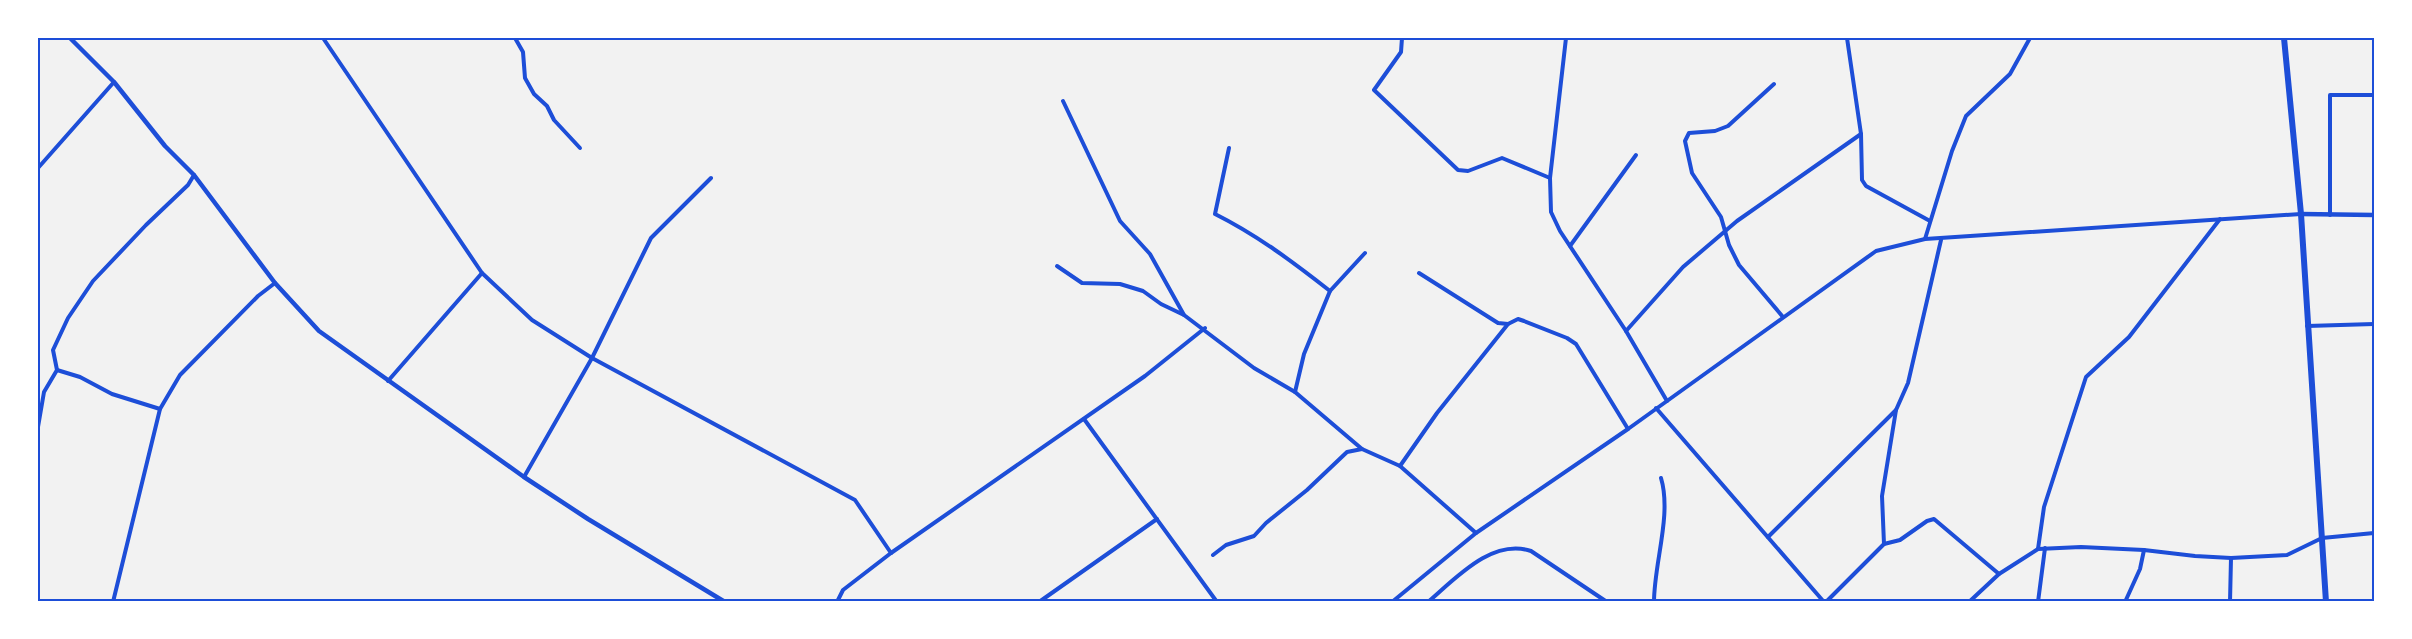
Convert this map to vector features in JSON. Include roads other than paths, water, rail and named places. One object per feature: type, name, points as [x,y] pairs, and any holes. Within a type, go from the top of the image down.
[{"type":"highway","points":[[2284,38],[2301,214],[2326,602]]},
{"type":"street","points":[[70,38],[114,82],[165,146],[194,174],[275,283],[319,331],[388,382],[524,477],[588,519],[725,602]]},
{"type":"street","points":[[323,38],[482,272],[532,320],[592,358],[855,500],[891,553]]},
{"type":"street","points":[[515,38],[523,52],[525,78],[534,94],[546,106],[554,120],[580,148]]},
{"type":"street","points":[[1402,38],[1401,52],[1374,90],[1458,170],[1468,171],[1502,158],[1550,178]]},
{"type":"street","points":[[1566,38],[1550,178],[1551,212],[1570,246],[1626,331],[1667,401]]},
{"type":"street","points":[[1848,38],[1861,134],[1862,180],[1866,186],[1930,221]]},
{"type":"street","points":[[1925,239],[1966,116],[2010,74],[2030,38]]},
{"type":"street","points":[[38,168],[114,82]]},
{"type":"street","points":[[1774,84],[1728,126],[1714,132],[1689,133],[1685,141],[1692,173],[1721,218],[1729,245],[1739,265],[1783,317]]},
{"type":"street","points":[[2330,215],[2330,95],[2374,95]]},
{"type":"street","points":[[1063,101],[1120,222],[1150,254],[1184,315]]},
{"type":"street","points":[[1626,331],[1683,267],[1737,221],[1861,134]]},
{"type":"street","points":[[1229,148],[1214,214],[1249,231],[1330,290]]},
{"type":"street","points":[[1570,246],[1636,155]]},
{"type":"street","points":[[38,427],[44,392],[57,370],[53,350],[68,318],[93,281],[146,225],[188,185],[194,174]]},
{"type":"street","points":[[524,477],[592,358],[651,238],[710,178]]},
{"type":"street","points":[[1392,602],[1476,533],[1628,429],[1876,251],[1925,239],[1941,240],[2301,214],[2374,215]]},
{"type":"street","points":[[2038,549],[2044,508],[2086,377],[2129,337],[2220,219]]},
{"type":"street","points":[[1884,544],[1882,496],[1896,410],[1908,382],[1941,240]]},
{"type":"street","points":[[1295,392],[1304,354],[1330,290],[1366,253]]},
{"type":"street","points":[[1057,266],[1082,283],[1120,284],[1143,291],[1161,304],[1184,315],[1204,328],[1254,368],[1295,392],[1362,448],[1400,466],[1476,533]]},
{"type":"street","points":[[388,382],[482,272]]},
{"type":"street","points":[[1419,273],[1498,323],[1508,324]]},
{"type":"street","points":[[113,602],[160,409],[180,376],[258,296],[275,283]]},
{"type":"street","points":[[1400,466],[1437,413],[1508,324],[1518,319],[1567,338],[1576,344],[1628,429]]},
{"type":"street","points":[[2307,326],[2374,324]]},
{"type":"street","points":[[837,602],[843,590],[891,553],[1145,376],[1204,328]]},
{"type":"street","points":[[57,370],[80,376],[112,394],[160,409]]},
{"type":"street","points":[[38,389],[44,392]]},
{"type":"street","points":[[1656,408],[1825,602],[1884,544],[1900,540],[1927,521],[1934,519],[1999,574]]},
{"type":"street","points":[[1768,537],[1896,410]]},
{"type":"street","points":[[1084,419],[1217,602]]},
{"type":"street","points":[[1213,555],[1226,545],[1254,536],[1273,516],[1307,490],[1347,452],[1362,448]]},
{"type":"street","points":[[1654,602],[1663,514],[1664,488],[1661,478]]},
{"type":"street","points":[[1039,602],[1156,519]]},
{"type":"street","points":[[1969,602],[1999,574],[2038,549],[2081,546],[2231,558],[2287,555],[2322,538],[2374,533]]},
{"type":"street","points":[[1428,602],[1480,561],[1495,552],[1519,547],[1532,551],[1606,602]]},
{"type":"street","points":[[2038,602],[2045,548]]},
{"type":"street","points":[[2125,602],[2140,569],[2144,550]]},
{"type":"street","points":[[2230,602],[2231,558]]}]
